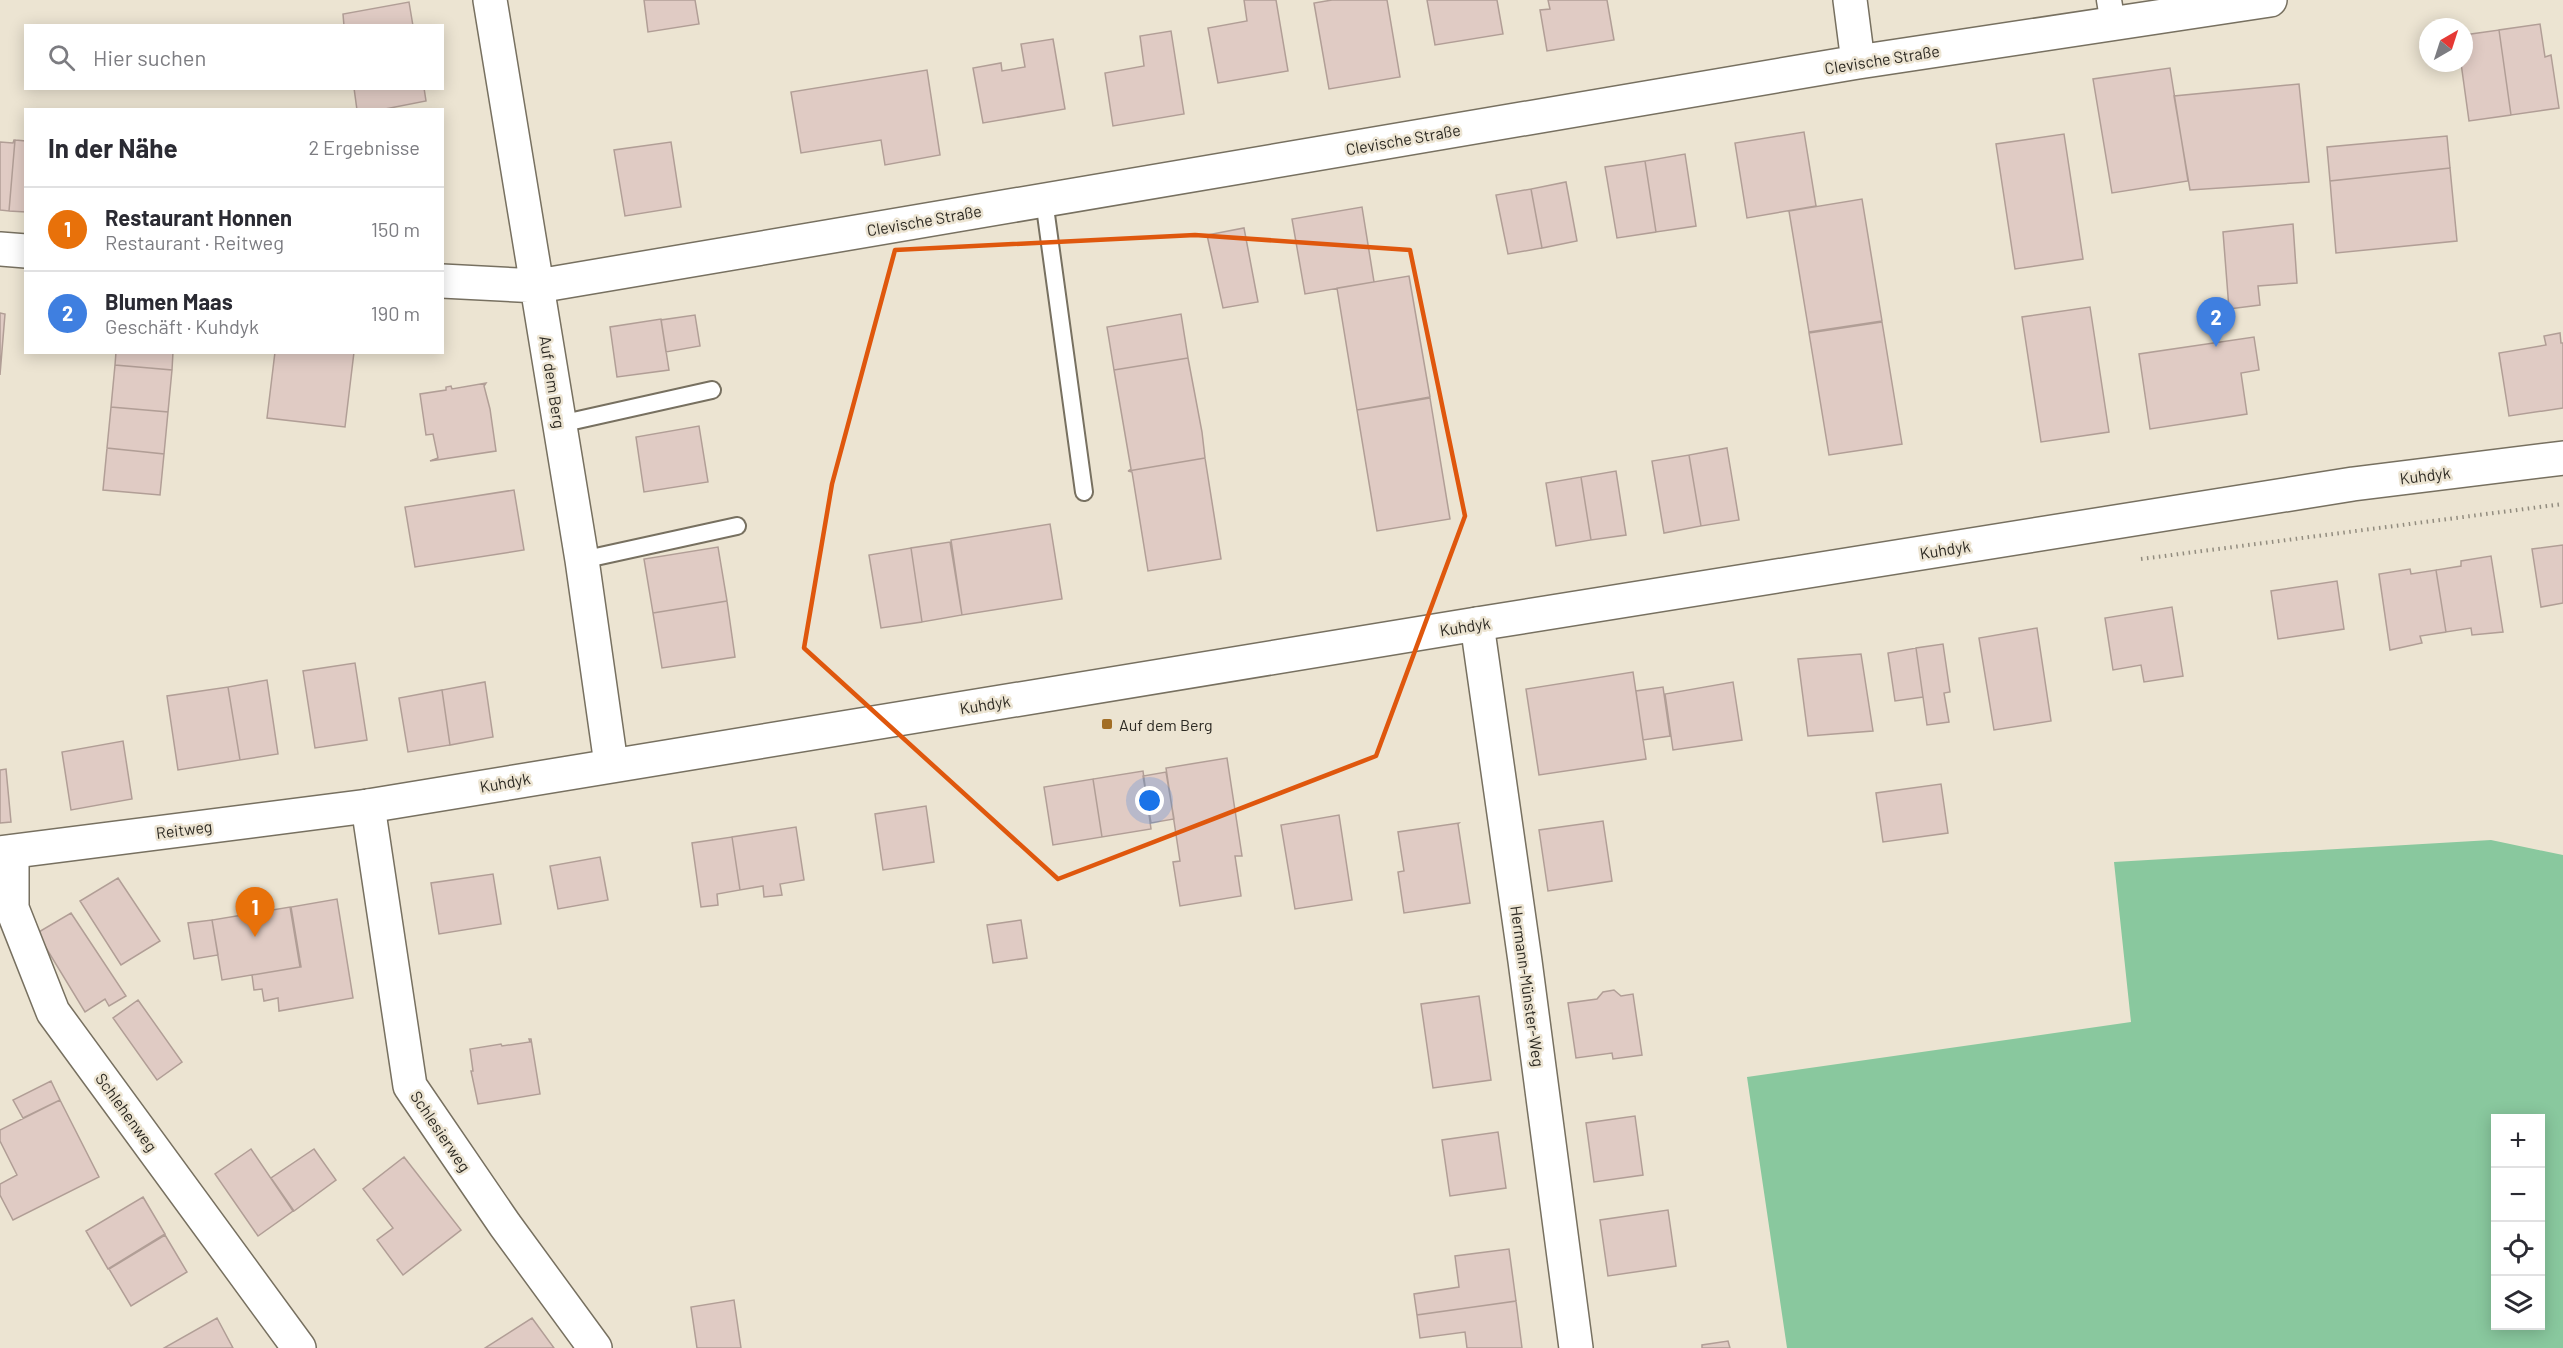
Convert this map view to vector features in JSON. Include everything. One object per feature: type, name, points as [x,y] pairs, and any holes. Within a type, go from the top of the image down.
[{"type":"street","name":"Auf dem Berg","points":[[490,0],[582,560],[611,764]]},
{"type":"street","points":[[1850,0],[1858,62]]},
{"type":"street","name":"Clevische Straße","points":[[444,281],[538,286],[1858,62],[2111,12],[2270,0]]},
{"type":"street","points":[[0,249],[24,251]]},
{"type":"street","name":"Kuhdyk","points":[[368,806],[611,764],[2353,484],[2563,458]]},
{"type":"street","name":"Hermann-Münster-Weg","points":[[1477,624],[1525,961],[1575,1348]]},
{"type":"street","name":"Reitweg","points":[[6,852],[368,806]]},
{"type":"street","name":"Schlesierweg","points":[[368,806],[411,1086],[505,1225],[595,1348]]},
{"type":"street","name":"Schlehenweg","points":[[6,852],[12,908],[53,1012],[299,1348]]},
{"type":"lane","points":[[1044,200],[1084,492]]},
{"type":"lane","points":[[560,424],[712,390]]},
{"type":"lane","points":[[582,560],[737,526]]},
{"type":"highlighted area","points":[[1195,235],[1410,250],[1465,516],[1376,756],[1058,879],[804,648],[832,484],[895,250]]},
{"type":"green space","points":[[2491,840],[2563,855],[2563,1348],[1787,1348],[1747,1077],[2131,1022],[2114,862]]},
{"type":"building","points":[[644,0],[695,0],[699,24],[648,32]]},
{"type":"building","points":[[1244,0],[1276,0],[1288,71],[1218,83],[1208,28],[1247,21]]},
{"type":"building","points":[[1332,0],[1387,0],[1400,77],[1329,89],[1314,3]]},
{"type":"building","points":[[1427,0],[1497,0],[1503,34],[1435,45]]},
{"type":"building","points":[[1548,0],[1607,0],[1614,40],[1547,51],[1540,10],[1550,9]]},
{"type":"building","points":[[409,2],[413,24],[344,24],[343,14]]},
{"type":"building","points":[[2540,24],[2545,57],[2551,55],[2559,108],[2511,115],[2499,30]]},
{"type":"building","points":[[2499,30],[2511,115],[2469,121],[2462,72],[2473,72],[2473,34]]},
{"type":"building","points":[[1171,31],[1184,114],[1113,126],[1105,73],[1144,66],[1140,36]]},
{"type":"building","points":[[1053,39],[1065,109],[983,123],[973,68],[1001,63],[1002,71],[1025,67],[1021,44]]},
{"type":"building","points":[[2170,68],[2188,181],[2112,193],[2093,79]]},
{"type":"building","points":[[927,70],[940,155],[885,165],[881,140],[801,153],[791,92]]},
{"type":"building","points":[[2299,84],[2309,182],[2190,190],[2174,96]]},
{"type":"building","points":[[354,90],[424,90],[426,101],[390,108],[357,108]]},
{"type":"building","points":[[1804,132],[1816,206],[1747,218],[1735,143]]},
{"type":"building","points":[[2064,134],[2083,259],[2015,269],[1996,144]]},
{"type":"building","points":[[2447,136],[2450,168],[2330,181],[2327,147]]},
{"type":"building","points":[[14,140],[9,211],[0,210],[0,142],[13,143]]},
{"type":"building","points":[[15,140],[24,141],[24,212],[9,211]]},
{"type":"building","points":[[671,142],[681,207],[625,216],[614,150]]},
{"type":"building","points":[[1685,154],[1696,226],[1656,232],[1645,161]]},
{"type":"building","points":[[1645,161],[1656,232],[1617,238],[1605,167]]},
{"type":"building","points":[[2450,168],[2457,241],[2336,253],[2330,181]]},
{"type":"building","points":[[1566,182],[1577,241],[1542,248],[1531,189]]},
{"type":"building","points":[[1531,189],[1542,248],[1508,254],[1496,195]]},
{"type":"building","points":[[1862,199],[1882,321],[1809,332],[1789,211]]},
{"type":"building","points":[[1362,207],[1374,282],[1305,294],[1292,219]]},
{"type":"building","points":[[2293,224],[2297,283],[2258,286],[2260,305],[2229,309],[2223,232]]},
{"type":"building","points":[[1244,228],[1258,302],[1223,308],[1207,235]]},
{"type":"building","points":[[1409,276],[1430,397],[1357,410],[1337,288]]},
{"type":"building","points":[[2090,307],[2109,432],[2041,442],[2022,317]]},
{"type":"building","points":[[0,313],[5,314],[0,375]]},
{"type":"building","points":[[1181,314],[1188,358],[1114,370],[1107,327]]},
{"type":"building","points":[[695,315],[700,346],[666,352],[661,320]]},
{"type":"building","points":[[661,319],[669,370],[617,377],[610,327]]},
{"type":"building","points":[[1882,322],[1902,444],[1829,455],[1809,333]]},
{"type":"building","points":[[2560,333],[2561,343],[2563,343],[2563,408],[2509,416],[2499,353],[2546,345],[2544,336]]},
{"type":"building","points":[[2254,337],[2259,370],[2241,373],[2247,414],[2150,429],[2139,354]]},
{"type":"building","points":[[116,354],[173,354],[172,370],[115,365]]},
{"type":"building","points":[[275,354],[354,354],[345,427],[267,418]]},
{"type":"building","points":[[1188,358],[1205,458],[1128,471],[1131,469],[1114,370]]},
{"type":"building","points":[[115,365],[172,370],[168,412],[111,407]]},
{"type":"building","points":[[486,383],[484,386],[496,451],[430,461],[438,458],[433,434],[426,435],[420,394],[446,390],[446,387],[451,386],[452,389]]},
{"type":"building","points":[[1430,398],[1450,519],[1377,531],[1357,410]]},
{"type":"building","points":[[111,407],[168,412],[164,454],[107,448]]},
{"type":"building","points":[[699,426],[708,482],[644,492],[636,437]]},
{"type":"building","points":[[107,448],[164,454],[160,495],[103,490]]},
{"type":"building","points":[[1727,448],[1739,520],[1701,526],[1689,455]]},
{"type":"building","points":[[1689,455],[1701,526],[1664,533],[1652,461]]},
{"type":"building","points":[[1205,458],[1221,559],[1148,571],[1132,472],[1128,471]]},
{"type":"building","points":[[1616,471],[1626,535],[1591,540],[1581,477]]},
{"type":"building","points":[[1581,477],[1591,540],[1556,546],[1546,483]]},
{"type":"building","points":[[514,490],[524,550],[415,567],[405,507]]},
{"type":"building","points":[[1050,524],[1062,599],[962,615],[951,540]]},
{"type":"building","points":[[950,542],[962,615],[922,622],[911,548]]},
{"type":"building","points":[[2563,545],[2563,603],[2541,607],[2532,549]]},
{"type":"building","points":[[718,547],[727,601],[653,613],[644,559]]},
{"type":"building","points":[[911,548],[922,622],[881,628],[869,555]]},
{"type":"building","points":[[2491,556],[2503,632],[2472,635],[2471,628],[2446,632],[2436,570],[2461,566],[2461,561]]},
{"type":"building","points":[[2410,569],[2411,574],[2436,570],[2446,632],[2420,636],[2422,643],[2390,650],[2379,574]]},
{"type":"building","points":[[2337,581],[2344,629],[2278,639],[2271,591]]},
{"type":"building","points":[[727,601],[735,657],[662,668],[653,613]]},
{"type":"building","points":[[2172,607],[2183,676],[2144,682],[2141,665],[2113,670],[2105,618]]},
{"type":"building","points":[[2037,628],[2051,721],[1994,730],[1979,638]]},
{"type":"building","points":[[1943,644],[1950,692],[1944,693],[1949,722],[1927,725],[1916,648]]},
{"type":"building","points":[[1916,648],[1923,697],[1895,701],[1888,653]]},
{"type":"building","points":[[1861,654],[1873,731],[1808,736],[1798,659]]},
{"type":"building","points":[[355,663],[367,740],[315,748],[303,671]]},
{"type":"building","points":[[1633,672],[1646,759],[1539,775],[1526,689]]},
{"type":"building","points":[[267,680],[278,754],[240,760],[228,687]]},
{"type":"building","points":[[485,682],[493,737],[450,745],[442,690]]},
{"type":"building","points":[[1733,682],[1742,740],[1673,750],[1665,694]]},
{"type":"building","points":[[228,687],[240,760],[178,770],[167,696]]},
{"type":"building","points":[[1663,687],[1670,736],[1643,740],[1636,691]]},
{"type":"building","points":[[442,690],[450,745],[408,752],[399,698]]},
{"type":"building","points":[[123,741],[132,799],[71,810],[62,752]]},
{"type":"building","points":[[1227,758],[1242,856],[1235,856],[1241,896],[1180,906],[1173,862],[1180,861],[1166,768]]},
{"type":"building","points":[[6,769],[11,822],[0,823],[0,770]]},
{"type":"building","points":[[1143,771],[1151,829],[1102,837],[1093,779]]},
{"type":"building","points":[[1166,772],[1174,819],[1151,823],[1143,776]]},
{"type":"building","points":[[1093,779],[1102,837],[1053,845],[1044,787]]},
{"type":"building","points":[[1941,784],[1948,833],[1883,842],[1876,793]]},
{"type":"building","points":[[926,806],[934,862],[883,870],[875,814]]},
{"type":"building","points":[[1339,815],[1352,900],[1295,909],[1281,825]]},
{"type":"building","points":[[1603,821],[1612,881],[1548,891],[1539,830]]},
{"type":"building","points":[[1459,823],[1470,903],[1404,913],[1398,872],[1404,871],[1398,832]]},
{"type":"building","points":[[796,827],[804,880],[780,884],[782,895],[764,897],[763,886],[740,890],[732,837]]},
{"type":"building","points":[[732,837],[740,890],[717,894],[718,905],[701,907],[692,843]]},
{"type":"building","points":[[600,857],[608,900],[558,909],[550,866]]},
{"type":"building","points":[[493,874],[501,924],[439,934],[431,883]]},
{"type":"building","points":[[118,878],[160,941],[121,965],[80,901]]},
{"type":"building","points":[[337,899],[353,998],[279,1011],[278,998],[264,1001],[262,989],[254,990],[252,975],[301,967],[291,907]]},
{"type":"building","points":[[290,907],[300,967],[222,980],[212,920]]},
{"type":"building","points":[[71,913],[126,996],[109,1006],[105,999],[85,1012],[37,933]]},
{"type":"building","points":[[212,920],[218,955],[194,959],[188,923]]},
{"type":"building","points":[[1021,920],[1027,958],[993,963],[987,925]]},
{"type":"building","points":[[1614,990],[1621,996],[1633,994],[1642,1055],[1613,1059],[1612,1053],[1576,1058],[1568,1003],[1597,999],[1603,992]]},
{"type":"building","points":[[1479,996],[1491,1080],[1433,1088],[1421,1004]]},
{"type":"building","points":[[138,1000],[182,1062],[157,1080],[113,1018]]},
{"type":"building","points":[[529,1039],[531,1039],[540,1094],[478,1104],[471,1071],[473,1071],[470,1049],[530,1042]]},
{"type":"building","points":[[51,1081],[60,1100],[23,1118],[13,1100]]},
{"type":"building","points":[[60,1100],[99,1177],[13,1220],[0,1195],[0,1184],[17,1175],[0,1141],[0,1130]]},
{"type":"building","points":[[1635,1116],[1643,1175],[1594,1182],[1586,1123]]},
{"type":"building","points":[[1498,1132],[1506,1188],[1450,1196],[1442,1140]]},
{"type":"building","points":[[251,1149],[293,1211],[258,1236],[215,1174]]},
{"type":"building","points":[[314,1149],[336,1180],[294,1211],[271,1178]]},
{"type":"building","points":[[404,1157],[461,1230],[403,1275],[377,1240],[393,1228],[363,1189]]},
{"type":"building","points":[[143,1197],[165,1234],[108,1269],[86,1231]]},
{"type":"building","points":[[1668,1210],[1676,1266],[1608,1276],[1600,1220]]},
{"type":"building","points":[[165,1235],[187,1272],[131,1306],[109,1269]]},
{"type":"building","points":[[1509,1249],[1516,1301],[1417,1315],[1414,1294],[1459,1287],[1455,1256]]},
{"type":"building","points":[[734,1300],[741,1348],[697,1348],[691,1307]]},
{"type":"building","points":[[1516,1301],[1522,1348],[1467,1348],[1465,1332],[1420,1338],[1417,1315]]},
{"type":"building","points":[[217,1318],[233,1348],[164,1348]]},
{"type":"building","points":[[532,1318],[554,1348],[485,1348]]},
{"type":"building","points":[[1728,1341],[1730,1348],[1702,1348],[1702,1345]]},
{"type":"place","name":"Blumen Maas","points":[[2216,347]]},
{"type":"place","name":"Auf dem Berg","points":[[1107,724]]},
{"type":"place","name":"Restaurant Honnen","points":[[255,937]]}]
